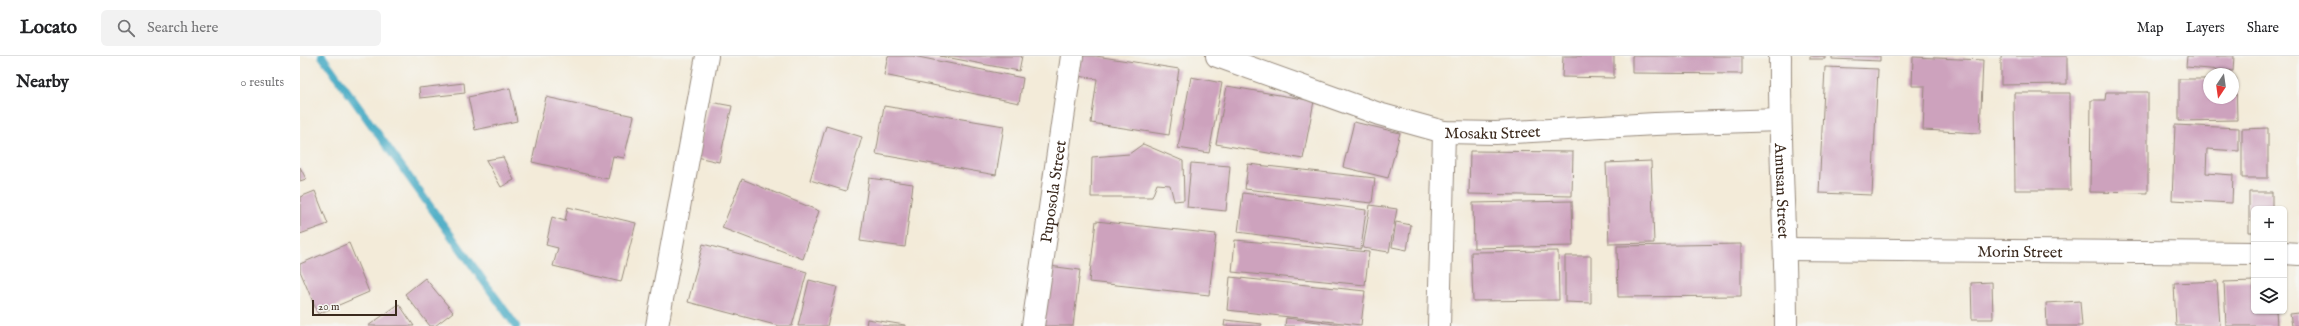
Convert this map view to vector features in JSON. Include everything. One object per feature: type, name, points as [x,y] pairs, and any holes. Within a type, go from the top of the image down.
[{"type":"street","points":[[657,326],[707,56]]},
{"type":"street","name":"Puposola Street","points":[[1033,326],[1072,56]]},
{"type":"street","name":"Mosaku Street","points":[[1217,56],[1379,114],[1444,132],[1496,134],[1655,124],[1780,120]]},
{"type":"street","name":"Amusan Street","points":[[1780,56],[1780,120],[1786,249],[1786,326]]},
{"type":"street","points":[[1438,326],[1444,132]]},
{"type":"street","name":"Morin Street","points":[[1786,249],[2251,253]]},
{"type":"street","points":[[2287,253],[2299,254]]},
{"type":"building","points":[[888,56],[913,56],[1023,78],[1019,103],[884,75]]},
{"type":"building","points":[[940,56],[1022,56],[1019,71]]},
{"type":"building","points":[[1081,56],[1096,56],[1179,69],[1169,135],[1091,123],[1097,79],[1078,76]]},
{"type":"building","points":[[1563,56],[1614,56],[1614,78],[1562,77]]},
{"type":"building","points":[[1632,56],[1742,56],[1742,74],[1632,73]]},
{"type":"building","points":[[1810,56],[1825,56],[1825,59],[1810,59]]},
{"type":"building","points":[[1832,56],[1880,56],[1880,61],[1832,59]]},
{"type":"building","points":[[2001,56],[2067,56],[2067,84],[2001,85]]},
{"type":"building","points":[[2187,56],[2234,56],[2233,68],[2186,67]]},
{"type":"building","points":[[1913,57],[1983,60],[1980,133],[1923,130],[1925,86],[1912,86]]},
{"type":"building","points":[[1825,67],[1878,69],[1872,195],[1819,193]]},
{"type":"building","points":[[1191,77],[1222,83],[1209,153],[1178,148]]},
{"type":"building","points":[[2179,79],[2203,79],[2203,104],[2237,104],[2237,120],[2179,121]]},
{"type":"building","points":[[464,83],[465,93],[420,98],[419,88]]},
{"type":"building","points":[[1227,86],[1314,101],[1303,159],[1216,144]]},
{"type":"building","points":[[510,88],[517,121],[475,130],[468,97]]},
{"type":"building","points":[[2106,92],[2148,92],[2148,193],[2090,192],[2091,100],[2105,100]]},
{"type":"building","points":[[2014,93],[2070,93],[2071,190],[2015,190]]},
{"type":"building","points":[[546,97],[634,116],[624,158],[613,156],[608,179],[532,162]]},
{"type":"building","points":[[710,102],[732,106],[719,162],[697,157]]},
{"type":"building","points":[[884,106],[1004,126],[996,175],[876,154]]},
{"type":"building","points":[[1354,122],[1400,133],[1388,178],[1343,167]]},
{"type":"building","points":[[2175,125],[2239,128],[2239,151],[2207,149],[2206,173],[2233,175],[2232,203],[2172,200]]},
{"type":"building","points":[[826,126],[862,137],[846,191],[810,180]]},
{"type":"building","points":[[2268,128],[2268,178],[2242,178],[2242,129]]},
{"type":"building","points":[[1143,144],[1183,161],[1184,200],[1174,201],[1170,185],[1157,184],[1152,197],[1091,197],[1092,157],[1129,154]]},
{"type":"building","points":[[1470,151],[1573,152],[1572,196],[1469,194]]},
{"type":"building","points":[[503,157],[514,180],[501,187],[486,160]]},
{"type":"building","points":[[1651,161],[1654,243],[1609,244],[1606,163]]},
{"type":"building","points":[[1191,163],[1230,166],[1226,211],[1187,207]]},
{"type":"building","points":[[1248,164],[1375,178],[1372,203],[1245,189]]},
{"type":"building","points":[[300,167],[306,179],[300,181]]},
{"type":"building","points":[[869,178],[913,184],[905,247],[860,241]]},
{"type":"building","points":[[742,179],[819,211],[803,259],[722,228]]},
{"type":"building","points":[[315,191],[328,224],[300,234],[300,197]]},
{"type":"building","points":[[2249,192],[2272,192],[2272,206],[2251,206],[2251,232],[2249,232]]},
{"type":"building","points":[[1243,193],[1366,210],[1361,249],[1238,232]]},
{"type":"building","points":[[1572,201],[1573,246],[1474,248],[1473,203]]},
{"type":"building","points":[[1370,205],[1397,209],[1389,252],[1363,248]]},
{"type":"building","points":[[568,207],[636,223],[621,282],[553,266],[558,248],[546,245],[552,217],[565,221]]},
{"type":"building","points":[[1096,221],[1216,234],[1209,295],[1089,282]]},
{"type":"building","points":[[1396,222],[1411,225],[1407,250],[1392,247]]},
{"type":"building","points":[[1235,240],[1369,252],[1365,285],[1232,272]]},
{"type":"building","points":[[349,243],[369,292],[318,314],[300,271],[300,264]]},
{"type":"building","points":[[703,244],[807,272],[792,326],[779,326],[688,302]]},
{"type":"building","points":[[1741,244],[1741,296],[1618,297],[1617,246]]},
{"type":"building","points":[[1558,251],[1559,300],[1473,301],[1471,252]]},
{"type":"building","points":[[1565,256],[1591,256],[1591,303],[1565,302]]},
{"type":"building","points":[[1049,266],[1080,270],[1073,326],[1041,326]]},
{"type":"building","points":[[1230,277],[1365,291],[1361,325],[1227,310]]},
{"type":"building","points":[[425,278],[453,312],[435,326],[430,326],[405,294]]},
{"type":"building","points":[[809,280],[837,287],[827,326],[798,326]]},
{"type":"building","points":[[2217,281],[2220,326],[2176,326],[2174,283]]},
{"type":"building","points":[[2251,281],[2251,314],[2276,314],[2277,326],[2226,326],[2224,282]]},
{"type":"building","points":[[1992,282],[1993,319],[1972,319],[1971,283]]},
{"type":"building","points":[[2080,301],[2082,326],[2047,326],[2046,303]]},
{"type":"building","points":[[399,304],[414,326],[368,326]]},
{"type":"building","points":[[2299,313],[2299,326],[2292,326],[2290,314]]},
{"type":"building","points":[[1286,318],[1343,325],[1343,326],[1285,326]]},
{"type":"building","points":[[867,319],[905,325],[905,326],[866,326]]},
{"type":"building","points":[[1225,320],[1262,324],[1261,326],[1224,326]]},
{"type":"waterway","points":[[322,56],[516,326]]}]
